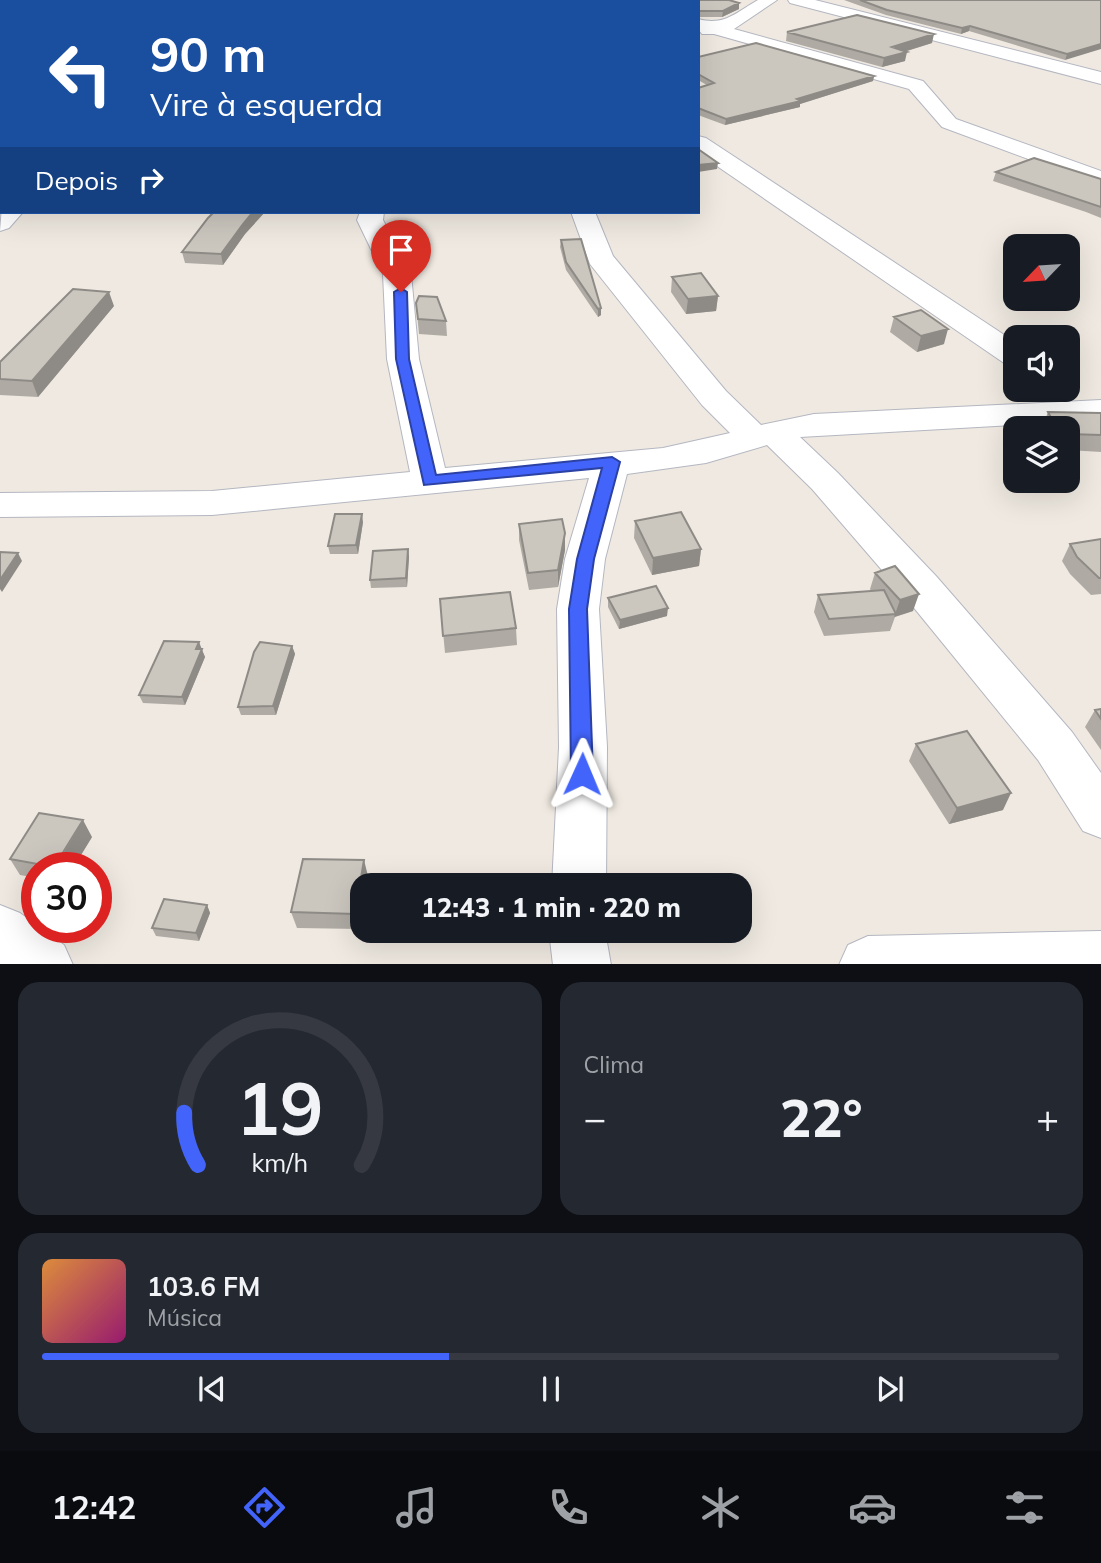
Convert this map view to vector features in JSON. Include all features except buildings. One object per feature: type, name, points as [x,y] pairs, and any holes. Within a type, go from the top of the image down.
[{"type":"street","points":[[700,31],[720,28],[769,0]]},
{"type":"street","points":[[796,0],[1101,78]]},
{"type":"street","points":[[700,24],[916,85],[949,123],[1101,180]]},
{"type":"street","points":[[700,144],[775,199],[951,308],[1003,347]]},
{"type":"street","points":[[372,214],[370,220],[397,274],[403,359],[430,481]]},
{"type":"street","points":[[584,214],[600,258],[714,398],[825,481],[920,587],[1055,746],[1101,816]]},
{"type":"street","points":[[0,505],[212,503],[695,453],[814,424],[933,420],[1080,404]]},
{"type":"street","points":[[579,873],[583,747],[578,609],[585,559],[612,462]]},
{"type":"street","points":[[0,933],[44,964]]},
{"type":"street","points":[[579,943],[582,964]]},
{"type":"street","points":[[868,964],[1101,960]]},
{"type":"route","points":[[401,292],[403,359],[430,481],[612,462],[585,559],[578,609],[582,774]]}]
